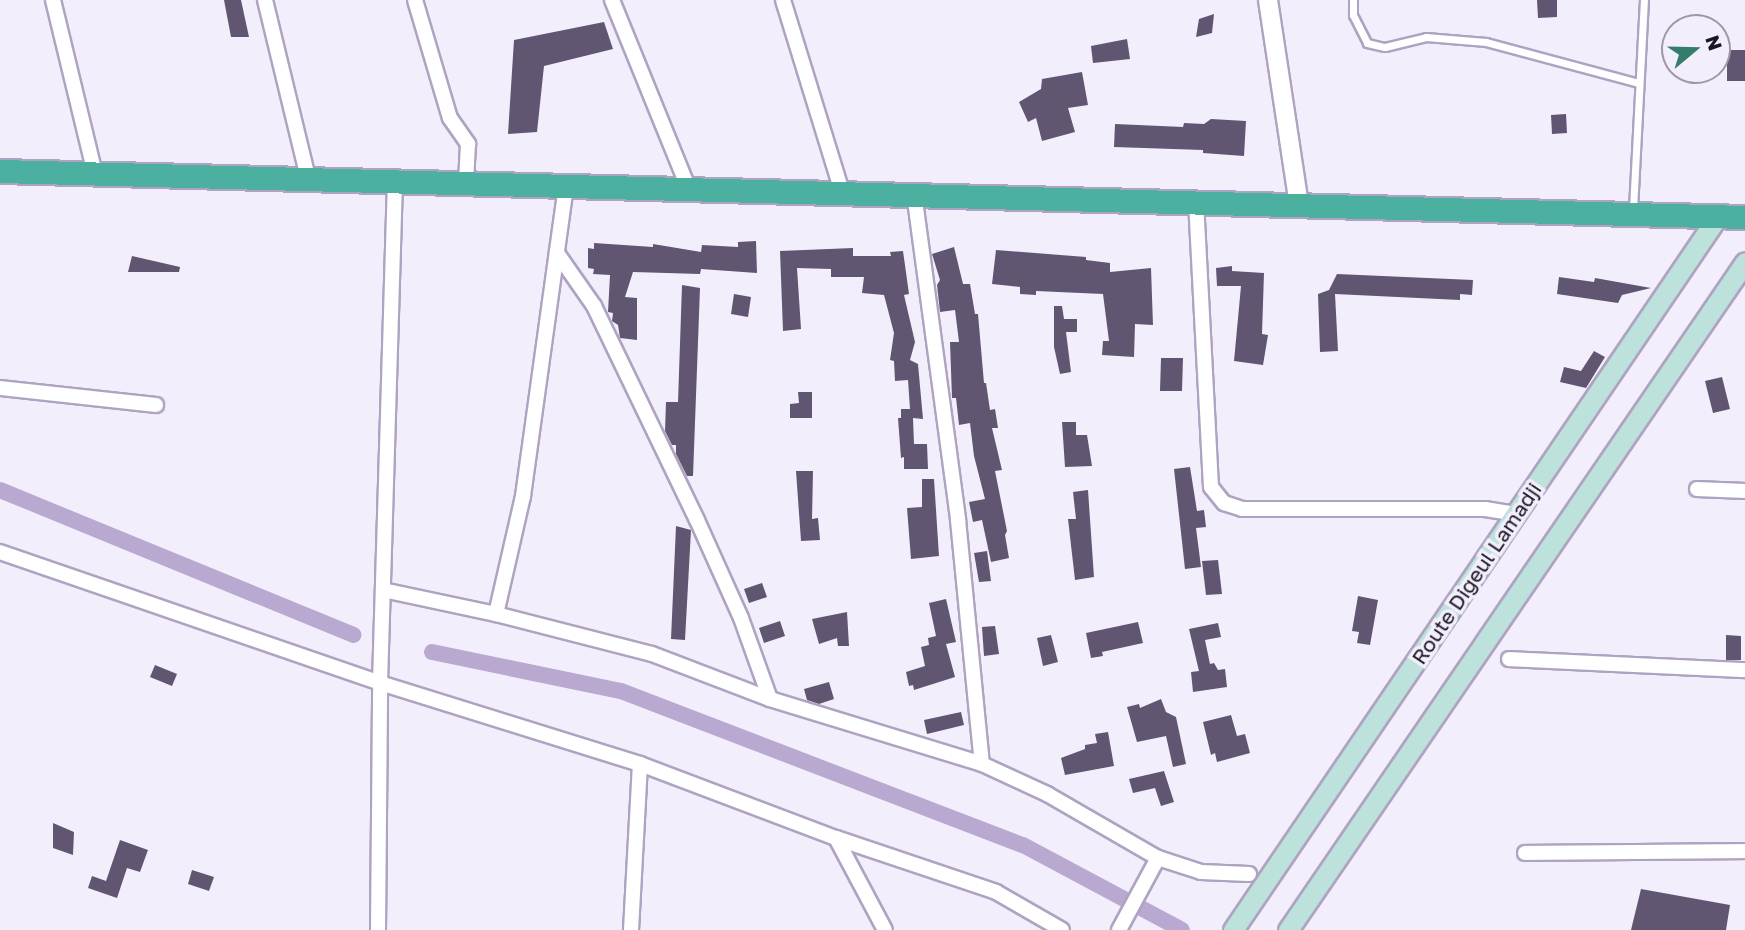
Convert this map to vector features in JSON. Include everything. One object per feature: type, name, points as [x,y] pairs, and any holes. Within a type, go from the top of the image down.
[{"type":"highway","points":[[0,172],[395,180],[1745,217]]},
{"type":"main road","name":"Route Digeul Lamadji","points":[[1233,930],[1718,216]]},
{"type":"main road","points":[[1288,930],[1745,262]]},
{"type":"street","points":[[53,0],[95,174]]},
{"type":"street","points":[[265,0],[308,178]]},
{"type":"street","points":[[415,0],[450,118],[468,144],[466,182]]},
{"type":"street","points":[[612,0],[689,190]]},
{"type":"street","points":[[783,0],[842,192]]},
{"type":"street","points":[[1268,0],[1298,206]]},
{"type":"street","points":[[378,930],[380,683],[395,180]]},
{"type":"street","points":[[496,614],[523,496],[566,185]]},
{"type":"street","points":[[914,194],[958,520],[982,764]]},
{"type":"street","points":[[1196,201],[1211,487],[1224,503],[1242,509],[1485,509],[1516,514]]},
{"type":"street","points":[[556,253],[579,281],[600,317],[741,618],[771,699]]},
{"type":"street","points":[[0,388],[156,405]]},
{"type":"street","points":[[1697,489],[1745,491]]},
{"type":"street","points":[[0,552],[380,683],[640,764],[836,838],[996,892],[1062,930]]},
{"type":"street","points":[[383,590],[496,614],[652,654],[771,699],[982,764],[1047,794],[1158,858],[1200,872],[1249,874]]},
{"type":"street","points":[[1509,659],[1745,670]]},
{"type":"street","points":[[631,930],[640,764]]},
{"type":"street","points":[[836,838],[885,930]]},
{"type":"street","points":[[1525,853],[1745,851]]},
{"type":"street","points":[[1119,930],[1158,858]]},
{"type":"lane","points":[[1353,0],[1353,15],[1367,43],[1385,47],[1426,37],[1486,42],[1639,83]]},
{"type":"lane","points":[[1633,213],[1644,0]]},
{"type":"building","points":[[224,0],[241,0],[249,37],[231,37]]},
{"type":"building","points":[[1537,0],[1557,0],[1557,17],[1538,18]]},
{"type":"building","points":[[1214,14],[1212,33],[1196,37],[1199,19]]},
{"type":"building","points":[[604,22],[613,49],[544,66],[537,132],[508,134],[514,40]]},
{"type":"building","points":[[1127,39],[1130,59],[1093,63],[1091,46]]},
{"type":"building","points":[[1731,50],[1745,50],[1745,81],[1731,81]]},
{"type":"building","points":[[1082,72],[1088,105],[1068,108],[1075,132],[1042,141],[1036,118],[1028,122],[1019,102],[1041,89],[1042,79]]},
{"type":"building","points":[[1566,114],[1567,133],[1552,134],[1551,115]]},
{"type":"building","points":[[1211,119],[1246,121],[1244,156],[1203,153],[1203,150],[1114,147],[1115,124],[1183,127],[1184,123],[1204,124]]},
{"type":"building","points":[[756,241],[757,273],[701,269],[700,274],[633,272],[625,297],[637,298],[637,340],[620,338],[618,325],[612,321],[613,313],[608,312],[610,275],[593,274],[594,269],[588,268],[588,248],[594,249],[594,243],[653,247],[653,244],[701,252],[702,245],[738,247],[738,242]]},
{"type":"building","points":[[954,247],[963,284],[970,284],[975,314],[978,314],[984,383],[990,410],[995,409],[998,428],[992,428],[1002,470],[995,471],[1007,531],[1005,535],[1009,558],[991,562],[982,520],[973,522],[969,502],[985,499],[974,456],[970,423],[959,425],[956,398],[952,398],[950,342],[959,342],[955,310],[940,312],[937,285],[940,280],[932,254]]},
{"type":"building","points":[[853,248],[853,256],[891,256],[890,252],[903,251],[909,294],[904,295],[915,342],[910,360],[918,364],[923,419],[913,418],[914,444],[927,444],[928,469],[904,469],[904,457],[901,458],[898,418],[901,418],[901,409],[910,409],[908,380],[895,381],[894,361],[890,360],[894,333],[884,295],[862,293],[864,277],[831,277],[831,269],[797,268],[801,329],[783,331],[780,251]]},
{"type":"building","points":[[996,250],[1086,257],[1086,260],[1110,263],[1110,272],[1151,268],[1153,325],[1135,324],[1134,357],[1102,355],[1103,341],[1109,341],[1103,294],[1036,291],[1036,295],[1020,294],[1020,287],[992,284]]},
{"type":"building","points":[[132,256],[180,267],[179,272],[128,272]]},
{"type":"building","points":[[1232,266],[1232,271],[1264,273],[1262,334],[1268,335],[1263,365],[1234,361],[1241,286],[1217,286],[1216,268]]},
{"type":"building","points":[[1337,274],[1473,280],[1472,295],[1460,294],[1460,300],[1335,294],[1338,351],[1320,352],[1318,294],[1329,290]]},
{"type":"building","points":[[1559,277],[1594,282],[1595,278],[1651,288],[1622,295],[1618,303],[1557,294]]},
{"type":"building","points":[[682,285],[700,288],[693,476],[687,476],[676,454],[676,445],[672,445],[665,431],[666,402],[678,402]]},
{"type":"building","points":[[734,294],[751,297],[748,317],[731,314]]},
{"type":"building","points":[[1054,306],[1062,306],[1064,319],[1077,319],[1077,332],[1066,332],[1071,372],[1060,374],[1054,347]]},
{"type":"building","points":[[1594,351],[1605,357],[1586,388],[1560,382],[1564,367],[1581,371]]},
{"type":"building","points":[[1161,358],[1183,358],[1182,391],[1160,391]]},
{"type":"building","points":[[1722,377],[1730,409],[1713,413],[1705,381]]},
{"type":"building","points":[[798,392],[812,392],[812,418],[790,418],[790,404],[799,403]]},
{"type":"building","points":[[1062,422],[1076,422],[1076,435],[1087,435],[1092,466],[1065,467]]},
{"type":"building","points":[[1190,467],[1197,511],[1204,510],[1206,527],[1196,528],[1201,567],[1185,569],[1174,469]]},
{"type":"building","points":[[796,471],[813,471],[812,519],[818,518],[820,540],[801,541]]},
{"type":"building","points":[[922,479],[934,479],[939,556],[911,559],[907,508],[922,507]]},
{"type":"building","points":[[1088,490],[1094,577],[1075,580],[1068,519],[1076,519],[1073,492]]},
{"type":"building","points":[[676,526],[691,530],[685,640],[671,639]]},
{"type":"building","points":[[987,551],[991,581],[979,582],[974,553]]},
{"type":"building","points":[[1218,560],[1222,594],[1206,595],[1202,561]]},
{"type":"building","points":[[762,583],[767,597],[749,603],[744,589]]},
{"type":"building","points":[[1358,596],[1378,600],[1370,645],[1357,643],[1359,632],[1352,631]]},
{"type":"building","points":[[946,599],[956,642],[946,644],[955,677],[914,690],[913,685],[909,686],[906,672],[925,666],[921,647],[929,645],[928,638],[936,636],[929,603]]},
{"type":"building","points":[[847,612],[849,646],[838,646],[837,638],[819,644],[812,619]]},
{"type":"building","points":[[780,621],[785,636],[764,643],[759,628]]},
{"type":"building","points":[[1138,622],[1143,643],[1102,652],[1103,656],[1091,658],[1086,633]]},
{"type":"building","points":[[1218,623],[1221,637],[1205,640],[1210,664],[1214,663],[1218,670],[1225,669],[1227,687],[1193,692],[1191,672],[1199,671],[1189,629]]},
{"type":"building","points":[[995,626],[999,654],[984,656],[982,627]]},
{"type":"building","points":[[1051,635],[1058,662],[1043,666],[1037,638]]},
{"type":"building","points":[[1726,635],[1741,636],[1741,660],[1726,660]]},
{"type":"building","points":[[155,665],[177,674],[172,686],[150,677]]},
{"type":"building","points":[[829,682],[834,699],[819,704],[807,700],[804,689]]},
{"type":"building","points":[[1161,699],[1166,712],[1176,717],[1186,764],[1173,767],[1166,736],[1137,742],[1127,707],[1139,704],[1140,708]]},
{"type":"building","points":[[961,712],[964,725],[927,734],[924,720]]},
{"type":"building","points":[[1231,715],[1237,736],[1245,734],[1250,753],[1217,762],[1215,753],[1211,755],[1203,722]]},
{"type":"building","points":[[1108,732],[1114,766],[1065,775],[1061,758],[1085,749],[1085,745],[1097,743],[1095,734]]},
{"type":"building","points":[[1164,771],[1174,802],[1161,806],[1155,788],[1133,793],[1129,779]]},
{"type":"building","points":[[53,823],[74,832],[73,855],[53,848]]},
{"type":"building","points":[[120,840],[148,850],[140,872],[127,868],[117,898],[88,888],[92,876],[106,881]]},
{"type":"building","points":[[192,870],[214,877],[209,891],[188,884]]},
{"type":"building","points":[[1641,889],[1730,905],[1726,930],[1631,930]]},
{"type":"waterway","points":[[0,490],[353,635]]},
{"type":"waterway","points":[[432,652],[621,691],[1023,845],[1182,930]]}]
